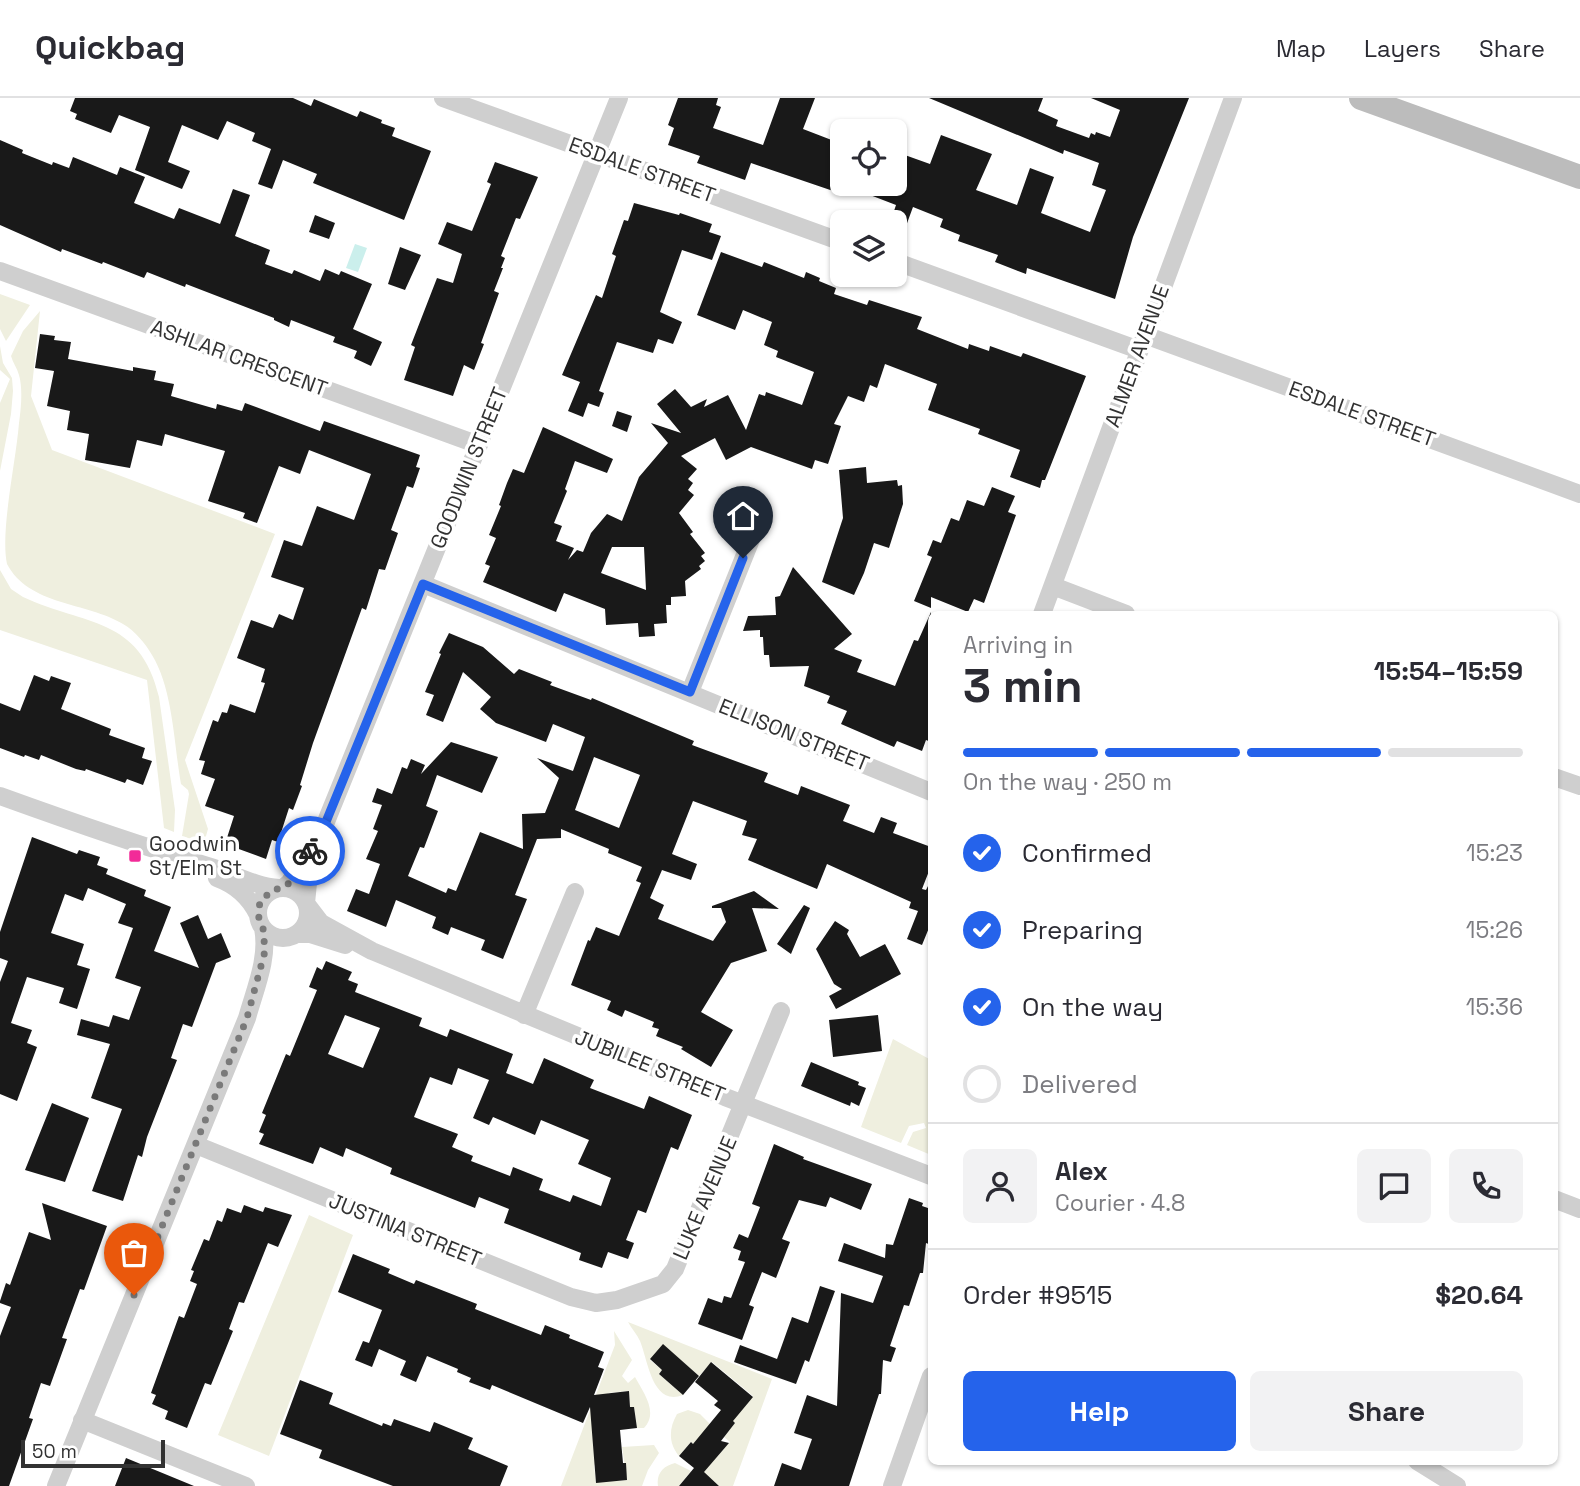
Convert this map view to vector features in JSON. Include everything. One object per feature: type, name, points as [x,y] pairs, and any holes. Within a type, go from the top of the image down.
[{"type":"main road","points":[[1362,98],[1580,177]]},
{"type":"street","name":"ESDALE STREET","points":[[443,98],[830,238]]},
{"type":"street","name":"GOODWIN STREET","points":[[307,904],[308,883],[319,839],[619,98]]},
{"type":"street","name":"ALMER AVENUE","points":[[1043,611],[1233,98]]},
{"type":"street","name":"ESDALE STREET","points":[[907,265],[1142,342],[1580,494]]},
{"type":"street","name":"ASHLAR CRESCENT","points":[[0,271],[479,445]]},
{"type":"street","points":[[690,692],[762,512]]},
{"type":"street","name":"ELLISON STREET","points":[[423,584],[928,791]]},
{"type":"street","points":[[1053,586],[1118,611]]},
{"type":"street","points":[[1558,778],[1580,786]]},
{"type":"street","points":[[2,801],[238,875],[259,885],[297,892],[307,904],[307,924],[280,945],[247,1018],[56,1486]]},
{"type":"street","name":"GOODWIN STREET","points":[[281,888],[289,883],[319,839]]},
{"type":"street","points":[[174,856],[183,863],[234,885],[251,902],[260,922],[272,936],[291,936]]},
{"type":"street","points":[[247,1018],[264,958],[260,902],[265,895],[281,888]]},
{"type":"street","points":[[524,1015],[575,892]]},
{"type":"street","name":"JUBILEE STREET","points":[[307,904],[321,923],[372,951],[744,1104],[928,1175]]},
{"type":"street","name":"JUBILEE STREET","points":[[291,936],[310,934],[372,951]]},
{"type":"street","name":"LUKE AVENUE","points":[[617,1300],[663,1283],[675,1269],[781,1011]]},
{"type":"street","name":"JUSTINA STREET","points":[[196,1145],[571,1297],[596,1303],[617,1300]]},
{"type":"street","points":[[1558,1201],[1580,1209]]},
{"type":"street","points":[[892,1486],[928,1384]]},
{"type":"street","points":[[82,1420],[246,1486]]},
{"type":"street","points":[[1423,1465],[1457,1486]]},
{"type":"green space","points":[[0,294],[30,305],[6,341],[0,329]]},
{"type":"green space","points":[[40,311],[31,396],[52,450],[275,534],[185,760],[208,829],[204,843],[182,836],[189,794],[181,784],[169,700],[159,669],[146,646],[132,630],[109,617],[60,602],[29,588],[7,564],[7,515],[21,399],[19,375],[11,356],[23,331]]},
{"type":"green space","points":[[0,346],[3,363],[12,378],[13,391],[0,471],[0,403],[10,379],[0,370]]},
{"type":"green space","points":[[0,570],[11,589],[23,597],[107,628],[124,637],[138,651],[150,671],[159,697],[175,810],[174,832],[164,828],[147,680],[0,630]]},
{"type":"green space","points":[[893,1039],[928,1058],[928,1154],[907,1145],[913,1132],[926,1128],[924,1123],[909,1126],[901,1143],[861,1127]]},
{"type":"green space","points":[[309,1215],[353,1235],[269,1456],[218,1435]]},
{"type":"green space","points":[[628,1322],[772,1379],[733,1486],[719,1486],[700,1469],[715,1459],[730,1442],[724,1437],[735,1423],[720,1410],[733,1420],[753,1396],[712,1362],[699,1376],[663,1345],[650,1360],[662,1370],[659,1374],[683,1395],[673,1397],[664,1394],[653,1380],[640,1341]]},
{"type":"green space","points":[[614,1331],[632,1360],[622,1376],[628,1383],[635,1377],[648,1402],[650,1415],[644,1428],[637,1428],[634,1407],[630,1407],[629,1391],[608,1393],[610,1430],[594,1466],[596,1482],[627,1480],[622,1447],[654,1445],[659,1453],[642,1486],[561,1486],[615,1345]]},
{"type":"green space","points":[[688,1410],[700,1414],[712,1426],[696,1446],[691,1442],[679,1456],[671,1441],[671,1430],[677,1414]]},
{"type":"green space","points":[[675,1463],[691,1471],[679,1486],[658,1486],[661,1471]]},
{"type":"water","points":[[355,244],[367,248],[358,272],[346,268]]},
{"type":"building","points":[[75,98],[293,98],[311,106],[314,99],[357,117],[360,111],[382,120],[381,123],[395,128],[392,136],[431,151],[404,220],[313,183],[317,174],[283,160],[272,189],[258,184],[271,149],[252,141],[255,133],[227,121],[218,140],[182,125],[168,162],[190,171],[182,189],[135,170],[150,127],[119,115],[111,133],[75,119],[77,114],[70,111]]},
{"type":"building","points":[[678,98],[718,98],[716,105],[721,107],[713,128],[763,145],[780,98],[815,98],[803,129],[830,139],[830,190],[751,163],[745,180],[697,163],[700,156],[668,145],[674,128],[668,125]]},
{"type":"building","points":[[929,98],[1043,98],[1038,111],[1058,120],[1056,126],[1089,138],[1091,133],[1095,135],[1096,132],[1110,137],[1120,110],[1091,98],[1189,98],[1133,237],[1115,299],[1027,268],[1026,274],[995,262],[998,255],[958,241],[960,235],[940,227],[943,219],[913,207],[907,223],[907,210],[894,210],[896,205],[873,196],[907,196],[907,156],[930,164],[941,135],[992,154],[976,190],[1017,205],[1030,168],[1054,177],[1041,213],[1090,232],[1106,190],[1092,185],[1099,163],[1064,150],[1063,154]]},
{"type":"building","points":[[0,140],[23,150],[22,153],[52,165],[53,162],[69,168],[73,157],[117,175],[120,167],[145,177],[134,203],[174,219],[179,208],[220,224],[233,189],[250,195],[235,236],[270,250],[265,264],[292,274],[294,270],[320,281],[325,269],[339,275],[341,271],[372,284],[353,329],[382,342],[371,366],[354,358],[357,351],[333,342],[335,337],[291,320],[289,327],[274,318],[186,284],[185,287],[147,272],[144,278],[62,249],[61,252],[0,225]]},
{"type":"building","points":[[495,162],[538,177],[520,219],[516,218],[501,256],[505,258],[503,268],[494,291],[499,293],[474,370],[464,365],[453,396],[404,380],[415,347],[411,345],[437,278],[453,283],[462,254],[438,244],[447,222],[472,231],[491,184],[487,182]]},
{"type":"building","points":[[634,203],[679,215],[680,213],[712,224],[709,232],[721,236],[712,260],[682,250],[660,312],[682,322],[673,344],[658,339],[653,353],[617,342],[599,391],[604,393],[599,407],[588,403],[583,417],[568,411],[580,382],[562,375],[596,295],[602,298],[616,256],[612,254],[624,220],[628,221]]},
{"type":"building","points":[[315,215],[335,223],[329,239],[309,232]]},
{"type":"building","points":[[400,247],[421,255],[405,290],[388,284]]},
{"type":"building","points":[[721,252],[762,267],[764,262],[804,278],[806,272],[836,288],[834,294],[867,305],[869,300],[922,317],[917,329],[968,349],[969,344],[989,351],[990,346],[1021,357],[1023,353],[1086,376],[1040,488],[1010,477],[1020,450],[978,434],[980,429],[928,410],[937,384],[885,364],[877,388],[870,385],[864,402],[848,396],[834,424],[841,426],[828,464],[815,460],[812,469],[751,447],[726,460],[715,438],[681,456],[697,469],[688,479],[693,483],[688,490],[694,495],[679,513],[693,532],[690,534],[705,553],[701,556],[705,561],[699,566],[701,569],[685,581],[686,596],[671,597],[671,605],[666,605],[667,623],[654,624],[655,636],[639,637],[638,623],[606,625],[605,609],[564,593],[556,612],[483,582],[490,566],[485,564],[496,538],[489,535],[507,483],[513,469],[524,473],[543,427],[613,459],[607,473],[575,461],[554,523],[562,526],[556,541],[574,548],[568,560],[577,550],[583,552],[591,533],[607,514],[622,521],[639,477],[668,443],[651,423],[681,433],[657,404],[675,389],[691,407],[707,399],[704,407],[728,395],[746,430],[759,394],[765,396],[766,392],[802,405],[814,372],[776,357],[778,351],[764,345],[772,322],[743,310],[735,330],[697,315]],"holes":[[[612,547],[644,547],[646,590],[601,573]]]},
{"type":"building","points":[[40,334],[55,336],[54,340],[71,342],[68,359],[133,371],[133,367],[156,371],[154,380],[174,384],[171,396],[216,409],[217,404],[242,411],[245,403],[320,431],[324,421],[420,455],[416,467],[420,468],[413,488],[407,486],[391,530],[398,533],[385,570],[379,569],[366,610],[362,608],[313,743],[293,810],[289,808],[278,842],[272,840],[266,859],[225,844],[234,816],[205,806],[215,779],[201,774],[205,761],[199,760],[213,720],[218,722],[222,712],[227,713],[230,704],[255,713],[265,683],[261,682],[265,669],[237,658],[251,620],[273,628],[279,614],[293,620],[304,588],[271,577],[284,540],[302,546],[317,506],[354,520],[371,474],[309,450],[300,474],[279,466],[257,523],[243,518],[245,513],[208,501],[225,451],[165,434],[162,446],[137,440],[130,468],[85,460],[89,434],[67,430],[70,411],[47,406],[54,371],[35,368]]},
{"type":"building","points":[[617,411],[632,416],[627,432],[612,426]]},
{"type":"building","points":[[866,467],[867,483],[897,480],[898,486],[902,485],[903,504],[889,548],[874,543],[854,595],[822,582],[843,518],[839,470]]},
{"type":"building","points":[[992,487],[1015,496],[1008,512],[1016,515],[984,603],[974,599],[968,611],[966,611],[931,597],[931,608],[914,601],[932,557],[927,555],[933,540],[941,543],[951,518],[959,521],[967,500],[984,506]]},
{"type":"building","points":[[793,567],[852,634],[834,649],[862,660],[857,672],[895,686],[914,640],[918,641],[928,619],[928,741],[926,740],[922,751],[897,741],[894,747],[841,724],[847,711],[827,703],[830,696],[804,686],[809,666],[770,667],[769,655],[764,655],[760,630],[743,631],[748,616],[776,615],[775,597],[780,596]]},
{"type":"building","points":[[449,633],[483,647],[514,674],[519,669],[552,682],[550,685],[591,700],[592,698],[694,741],[692,745],[768,773],[764,782],[798,795],[801,786],[850,805],[843,821],[874,833],[881,817],[897,823],[893,833],[928,846],[928,874],[922,889],[926,890],[928,886],[928,930],[922,945],[907,939],[918,911],[909,908],[911,902],[827,864],[817,889],[748,860],[757,839],[742,835],[747,821],[693,801],[672,854],[697,864],[691,880],[662,870],[650,898],[664,905],[658,919],[713,941],[726,922],[721,908],[712,906],[754,891],[779,909],[752,908],[767,951],[731,963],[701,1012],[733,1030],[711,1067],[681,1049],[683,1047],[656,1036],[659,1029],[652,1027],[654,1022],[625,1010],[622,1017],[607,1010],[611,1001],[571,985],[588,940],[590,941],[596,927],[619,936],[641,883],[636,881],[642,867],[608,853],[609,849],[561,829],[561,838],[537,839],[515,895],[527,899],[503,959],[481,950],[485,940],[451,927],[448,935],[432,928],[436,917],[396,900],[386,927],[347,911],[356,889],[369,894],[380,864],[366,859],[378,831],[373,829],[382,805],[372,802],[377,788],[392,794],[402,767],[407,769],[411,759],[425,765],[421,774],[451,742],[498,757],[482,793],[437,775],[426,806],[438,811],[424,848],[420,847],[408,876],[446,893],[448,888],[456,891],[480,832],[523,849],[522,814],[545,813],[559,778],[537,758],[573,771],[585,737],[553,724],[546,742],[496,723],[480,709],[491,697],[463,672],[443,722],[426,715],[434,695],[425,692],[441,654],[439,653]],"holes":[[[594,757],[640,775],[619,828],[575,810]]]},
{"type":"building","points":[[34,675],[49,681],[51,676],[71,683],[61,709],[111,729],[109,735],[145,748],[142,758],[152,761],[143,785],[127,779],[125,783],[86,769],[76,769],[41,755],[39,760],[0,748],[0,703],[20,711]]},
{"type":"building","points":[[32,837],[77,854],[79,850],[100,857],[97,865],[108,869],[106,874],[146,890],[144,896],[171,907],[154,951],[199,968],[180,923],[198,915],[208,939],[221,933],[231,957],[216,963],[192,1027],[183,1024],[171,1058],[177,1060],[142,1157],[138,1155],[123,1201],[92,1191],[122,1109],[91,1098],[110,1044],[77,1035],[81,1019],[109,1027],[113,1015],[129,1020],[141,987],[115,978],[133,928],[118,923],[126,904],[88,888],[83,901],[65,894],[51,933],[84,944],[77,965],[90,969],[77,1009],[59,1003],[64,988],[27,977],[11,1023],[32,1030],[27,1043],[37,1047],[17,1101],[0,1094],[0,982],[8,961],[0,958],[0,932]]},
{"type":"building","points":[[804,905],[810,908],[791,954],[777,944]]},
{"type":"building","points":[[835,921],[849,930],[847,934],[860,957],[885,944],[901,974],[836,1009],[829,996],[842,989],[834,984],[816,949]]},
{"type":"building","points":[[326,961],[352,972],[348,980],[358,984],[355,992],[422,1018],[419,1026],[447,1037],[450,1029],[513,1054],[506,1073],[533,1084],[544,1058],[594,1080],[590,1088],[644,1109],[649,1096],[692,1115],[678,1150],[671,1147],[646,1213],[638,1210],[626,1240],[634,1243],[628,1259],[608,1252],[602,1268],[579,1260],[581,1253],[504,1223],[509,1209],[479,1197],[475,1208],[390,1174],[392,1168],[346,1148],[343,1157],[320,1147],[313,1164],[259,1144],[264,1134],[259,1132],[266,1115],[262,1113],[286,1054],[290,1056],[317,990],[309,987],[317,967],[322,970]],"holes":[[[345,1015],[380,1028],[363,1068],[328,1054]],[[458,1068],[489,1080],[473,1118],[489,1125],[493,1117],[535,1135],[541,1120],[589,1140],[578,1164],[611,1178],[601,1206],[573,1195],[570,1202],[539,1190],[543,1179],[513,1167],[510,1176],[471,1161],[473,1156],[452,1147],[458,1134],[414,1117],[430,1077],[452,1085]]]},
{"type":"building","points":[[878,1015],[882,1051],[833,1057],[829,1020]]},
{"type":"building","points":[[811,1062],[859,1082],[858,1085],[866,1088],[859,1106],[851,1102],[850,1106],[801,1086]]},
{"type":"building","points":[[52,1103],[89,1118],[65,1182],[25,1170]]},
{"type":"building","points":[[774,1144],[804,1157],[803,1159],[872,1184],[861,1210],[830,1197],[826,1207],[799,1200],[782,1239],[790,1242],[776,1278],[762,1272],[749,1305],[754,1307],[742,1340],[698,1324],[708,1298],[722,1303],[724,1296],[731,1298],[745,1262],[738,1260],[741,1251],[733,1248],[739,1234],[748,1238],[760,1207],[752,1204]]},
{"type":"building","points":[[909,1198],[923,1203],[922,1206],[928,1208],[928,1244],[926,1243],[923,1273],[920,1273],[909,1306],[904,1305],[890,1346],[896,1348],[891,1362],[883,1360],[881,1394],[849,1486],[774,1486],[782,1463],[801,1470],[812,1439],[794,1433],[807,1395],[837,1406],[841,1293],[873,1303],[883,1276],[838,1261],[844,1243],[885,1258],[886,1244],[893,1245]]},
{"type":"building","points":[[42,1203],[107,1226],[84,1290],[80,1289],[62,1338],[67,1339],[50,1386],[41,1383],[29,1418],[33,1419],[9,1486],[0,1486],[0,1336],[11,1307],[0,1301],[6,1283],[10,1285],[29,1232],[51,1240]]},
{"type":"building","points":[[244,1205],[263,1212],[265,1207],[292,1215],[278,1247],[268,1243],[244,1303],[239,1302],[229,1329],[233,1331],[211,1385],[205,1383],[187,1428],[165,1419],[168,1411],[152,1404],[156,1395],[151,1393],[179,1316],[184,1318],[197,1284],[190,1281],[194,1271],[191,1270],[204,1239],[209,1241],[217,1220],[222,1222],[227,1208],[241,1213]]},
{"type":"building","points":[[353,1254],[390,1269],[388,1273],[414,1284],[416,1280],[477,1304],[475,1309],[541,1335],[545,1325],[604,1352],[598,1367],[604,1369],[594,1395],[629,1391],[630,1407],[634,1407],[637,1428],[620,1430],[627,1480],[596,1483],[590,1407],[583,1423],[492,1385],[490,1390],[469,1382],[471,1378],[457,1372],[458,1369],[427,1356],[416,1382],[400,1375],[406,1361],[379,1349],[372,1367],[355,1360],[363,1341],[369,1343],[382,1310],[338,1292]]},
{"type":"building","points":[[820,1286],[835,1291],[809,1362],[805,1360],[796,1384],[734,1362],[740,1345],[777,1359],[792,1317],[808,1323]]},
{"type":"building","points":[[663,1344],[699,1376],[683,1395],[659,1374],[662,1370],[650,1359]]},
{"type":"building","points":[[711,1362],[753,1397],[721,1441],[729,1443],[704,1472],[719,1486],[679,1486],[694,1468],[679,1456],[691,1442],[693,1444],[721,1410],[714,1405],[718,1401],[695,1382]]},
{"type":"building","points":[[300,1380],[333,1393],[329,1404],[382,1426],[383,1423],[391,1426],[394,1419],[430,1432],[434,1422],[473,1438],[468,1449],[508,1466],[500,1486],[393,1486],[319,1458],[322,1450],[280,1434]]},
{"type":"building","points":[[126,1458],[194,1486],[115,1486]]},
{"type":"way so far","points":[[134,1295],[247,1018],[265,951],[263,928],[258,915],[260,902],[272,890],[283,888],[289,883],[310,851]]},
{"type":"place","name":"Goodwin St/Elm St","points":[[135,856]]},
{"type":"route","points":[[310,851],[319,839],[423,584],[690,692],[743,558]]}]
